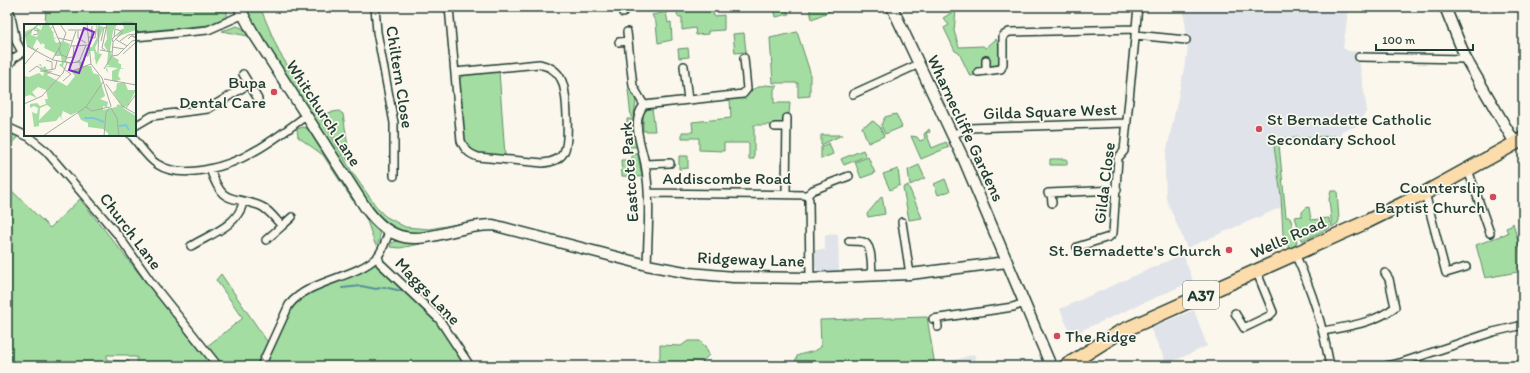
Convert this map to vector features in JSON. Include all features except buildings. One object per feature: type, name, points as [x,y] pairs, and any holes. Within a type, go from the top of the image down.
[{"type":"highway","name":"Wells Road","points":[[1066,366],[1084,361],[1120,332],[1256,270],[1295,254],[1425,193],[1519,141]]},
{"type":"street","points":[[7,68],[14,58],[23,51],[16,41],[9,7]]},
{"type":"street","name":"Chiltern Close","points":[[375,7],[377,32],[394,123],[394,176]]},
{"type":"street","points":[[449,7],[461,141],[465,149],[470,154],[478,157],[543,163],[552,162],[564,153],[568,144],[564,89],[561,78],[555,70],[547,65],[539,64],[455,72]]},
{"type":"street","name":"Wharnecliffe Gardens","points":[[892,7],[952,135],[1008,262]]},
{"type":"street","name":"Gilda Close","points":[[1077,247],[1109,237],[1113,233],[1118,158],[1124,151],[1138,7]]},
{"type":"street","points":[[1445,7],[1466,59],[1519,141]]},
{"type":"street","points":[[136,38],[208,30],[240,11]]},
{"type":"street","name":"Whitchurch Lane","points":[[240,11],[367,210],[389,232]]},
{"type":"street","name":"Eastcote Park","points":[[627,32],[633,86],[644,105],[638,117],[638,132],[645,164],[648,193],[648,265]]},
{"type":"street","points":[[978,72],[1000,69],[1003,64],[1003,36],[1009,32],[1135,32],[1186,40]]},
{"type":"street","points":[[619,42],[628,41]]},
{"type":"street","points":[[1359,57],[1368,54],[1466,59]]},
{"type":"street","points":[[644,105],[746,93],[747,89],[744,58]]},
{"type":"street","points":[[986,60],[986,71]]},
{"type":"street","points":[[853,94],[919,64]]},
{"type":"street","points":[[684,66],[688,100]]},
{"type":"street","points":[[243,74],[258,99]]},
{"type":"street","points":[[136,125],[152,116],[208,109],[249,84]]},
{"type":"street","points":[[132,136],[157,164],[170,170],[187,172],[210,169],[252,153],[306,116]]},
{"type":"street","points":[[786,193],[787,118]]},
{"type":"street","name":"Gilda Square West","points":[[952,135],[968,128],[1126,123]]},
{"type":"street","name":"Church Lane","points":[[7,127],[24,135]]},
{"type":"street","points":[[775,127],[787,127]]},
{"type":"street","name":"Church Lane","points":[[27,136],[46,151],[118,235],[151,282],[218,366]]},
{"type":"street","points":[[645,164],[670,163]]},
{"type":"street","points":[[210,169],[216,185],[222,194],[233,200],[260,205],[282,226]]},
{"type":"street","points":[[1468,170],[1490,233]]},
{"type":"street","points":[[810,278],[809,200],[807,195],[849,176]]},
{"type":"street","points":[[1052,203],[1049,193],[1117,190]]},
{"type":"street","name":"Addiscombe Road","points":[[648,193],[786,193],[807,195]]},
{"type":"street","points":[[1425,193],[1446,273],[1466,267]]},
{"type":"street","points":[[191,246],[234,221],[240,213],[244,203]]},
{"type":"street","points":[[266,240],[292,218]]},
{"type":"street","points":[[902,222],[910,274]]},
{"type":"street","name":"Ridgeway Lane","points":[[389,232],[400,236],[424,238],[467,227],[493,225],[648,265],[690,273],[733,277],[810,278],[910,274],[1008,262]]},
{"type":"street","points":[[261,366],[289,305],[294,299],[305,291],[370,262],[378,256],[389,232]]},
{"type":"street","points":[[849,241],[863,242],[867,244],[872,275]]},
{"type":"street","points":[[1295,254],[1312,293],[1324,331],[1330,366]]},
{"type":"street","name":"Maggs Lane","points":[[378,256],[386,268],[439,319],[470,366]]},
{"type":"street","points":[[1008,262],[1051,366]]},
{"type":"street","points":[[1235,313],[1244,328],[1269,316],[1273,312],[1256,270]]},
{"type":"street","points":[[1324,331],[1357,324],[1383,316],[1395,307],[1390,280],[1385,273]]},
{"type":"street","points":[[938,328],[935,319],[1013,307],[1024,303]]},
{"type":"street","points":[[1386,366],[1400,363],[1493,332],[1523,324]]},
{"type":"shaded area","name":"St Bernadette Catholic Secondary School","points":[[1183,7],[1349,7],[1343,48],[1349,51],[1358,52],[1367,111],[1355,127],[1341,131],[1341,136],[1273,139],[1282,207],[1187,248],[1166,199],[1165,172],[1165,159],[1187,55],[1188,44]]},
{"type":"shaded area","points":[[838,234],[839,271],[817,271],[815,266],[814,250],[825,250],[825,235]]},
{"type":"shaded area","points":[[1183,254],[1193,281],[1071,335],[1060,309]]},
{"type":"shaded area","points":[[1194,310],[1207,346],[1167,364],[1150,328]]},
{"type":"shaded area","points":[[974,354],[978,363],[972,366],[938,366]]},
{"type":"green space","points":[[43,7],[227,7],[227,17],[208,25],[136,32],[136,24],[45,24],[46,9]]},
{"type":"green space","points":[[244,7],[260,7],[279,52],[319,114],[352,172],[378,209],[385,216],[405,227],[429,229],[457,224],[457,227],[433,232],[412,232],[392,226],[372,211],[255,29]]},
{"type":"green space","points":[[698,7],[711,7],[714,16],[724,15],[724,30],[708,31],[708,34],[696,35],[695,28],[682,30],[682,17],[678,17],[677,12]]},
{"type":"green space","points":[[774,7],[785,7],[789,14],[776,17]]},
{"type":"green space","points":[[809,7],[839,7],[812,19]]},
{"type":"green space","points":[[956,10],[954,31],[959,47],[983,46],[986,48],[996,39],[999,45],[1000,66],[991,69],[988,62],[983,65],[977,75],[970,76],[959,53],[955,51],[944,28],[949,25],[943,18]]},
{"type":"green space","points":[[666,12],[668,23],[671,22],[672,40],[658,43],[656,23],[652,15]]},
{"type":"green space","points":[[237,26],[242,28],[248,36],[222,31]]},
{"type":"green space","points":[[797,32],[810,72],[810,96],[798,97],[798,83],[773,83],[770,38]]},
{"type":"green space","points":[[744,33],[746,52],[735,53],[733,34]]},
{"type":"green space","points":[[688,48],[689,57],[679,58],[678,49]]},
{"type":"green space","points":[[499,71],[505,156],[473,153],[465,142],[460,109],[458,81],[464,74]]},
{"type":"green space","points":[[765,85],[777,86],[774,89],[774,103],[790,103],[789,115],[784,115],[784,122],[778,125],[754,125],[754,159],[749,159],[749,143],[724,143],[724,151],[699,150],[699,138],[682,138],[682,132],[693,132],[692,122],[731,118],[730,99],[746,97],[753,89]]},
{"type":"green space","points":[[630,89],[636,100],[634,117],[631,117],[628,90]]},
{"type":"green space","points":[[652,108],[655,131],[643,131],[643,113]]},
{"type":"green space","points":[[339,111],[343,114],[350,160],[348,161],[321,114]]},
{"type":"green space","points":[[896,114],[902,127],[885,134],[881,125],[885,117]]},
{"type":"green space","points":[[627,119],[633,119],[637,147],[628,147]]},
{"type":"green space","points":[[873,121],[880,127],[884,136],[868,143],[862,127]]},
{"type":"green space","points":[[303,127],[308,129],[354,200],[353,201],[323,155],[298,137],[297,129]]},
{"type":"green space","points":[[929,129],[930,132],[926,133],[932,148],[946,142],[949,147],[921,159],[911,136],[917,137],[920,141],[925,139],[924,134]]},
{"type":"green space","points":[[7,132],[18,136],[7,151]]},
{"type":"green space","points":[[821,135],[842,135],[821,145]]},
{"type":"green space","points":[[1335,136],[1335,142],[1279,144],[1286,217],[1290,217],[1297,242],[1295,246],[1289,248],[1283,234],[1281,196],[1273,139]]},
{"type":"green space","points":[[829,143],[833,154],[821,159],[821,147]]},
{"type":"green space","points":[[863,150],[866,156],[844,165],[841,159]]},
{"type":"green space","points":[[632,154],[638,154],[642,177],[622,176],[621,160],[632,160]]},
{"type":"green space","points":[[679,156],[688,156],[688,168],[679,169]]},
{"type":"green space","points":[[868,157],[875,173],[861,178],[855,162]]},
{"type":"green space","points":[[1050,159],[1067,159],[1067,165],[1050,165]]},
{"type":"green space","points":[[919,165],[925,178],[910,185],[908,170]]},
{"type":"green space","points":[[898,169],[900,185],[890,190],[883,174]]},
{"type":"green space","points":[[945,179],[950,191],[938,195],[934,184]]},
{"type":"green space","points":[[908,185],[922,218],[909,220],[903,188]]},
{"type":"green space","points":[[7,186],[50,228],[80,199],[202,353],[216,366],[137,366],[137,357],[129,357],[128,355],[107,355],[107,360],[129,361],[129,366],[7,366]]},
{"type":"green space","points":[[1331,191],[1337,191],[1339,220],[1338,223],[1332,227],[1329,199]]},
{"type":"green space","points":[[882,196],[885,214],[868,217],[867,214]]},
{"type":"green space","points":[[1309,207],[1311,220],[1329,218],[1330,228],[1302,240],[1295,217],[1302,216],[1302,212]]},
{"type":"green space","points":[[366,218],[376,226],[378,230],[380,237],[377,245],[375,244]]},
{"type":"green space","points":[[1513,223],[1523,258],[1523,271],[1485,278],[1476,245],[1508,233],[1506,228],[1511,226]]},
{"type":"green space","points":[[397,241],[420,244],[400,248],[390,247],[391,243]]},
{"type":"green space","points":[[374,262],[442,326],[467,366],[265,366],[285,318],[296,301],[303,294]]},
{"type":"green space","points":[[221,274],[269,344],[259,366],[225,366],[206,347],[243,318],[216,280]]},
{"type":"green space","points":[[927,317],[935,366],[794,366],[797,356],[821,347],[820,320]]},
{"type":"green space","points":[[688,341],[700,341],[705,346],[709,355],[702,362],[693,361],[686,366],[647,366],[655,364],[660,357],[660,345],[681,346]]},
{"type":"waterway","points":[[342,288],[361,286],[376,289],[384,287],[406,292]]},
{"type":"place","name":"Bupa Dental Care","points":[[274,92]]},
{"type":"place","name":"St Bernadette Catholic Secondary School","points":[[1259,129]]},
{"type":"place","name":"Counterslip Baptist Church","points":[[1493,197]]},
{"type":"place","name":"St. Bernadette's Church","points":[[1229,250]]},
{"type":"place","name":"The Ridge","points":[[1057,336]]}]
